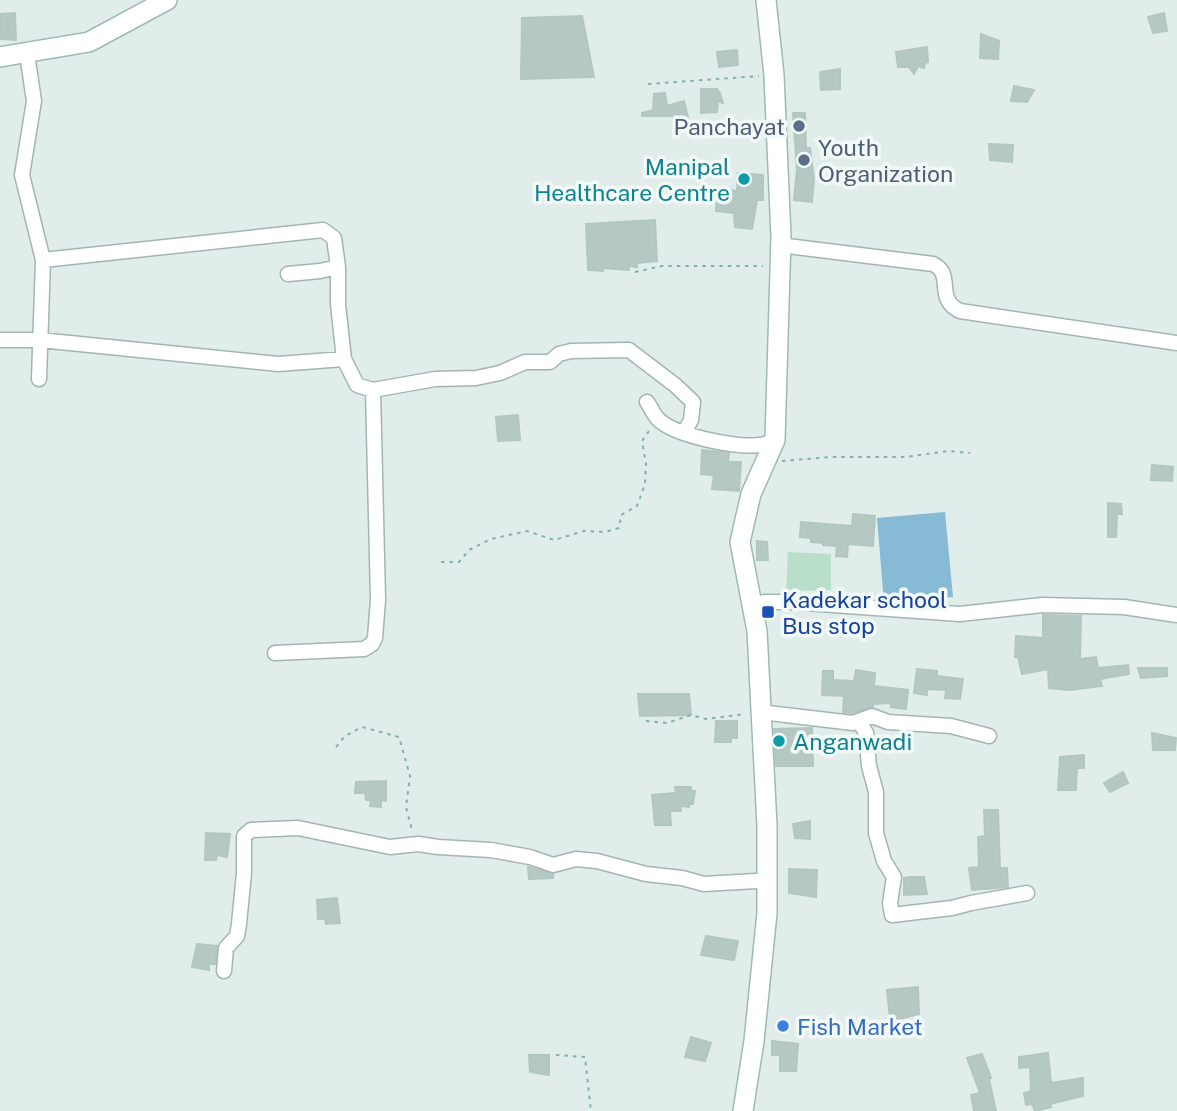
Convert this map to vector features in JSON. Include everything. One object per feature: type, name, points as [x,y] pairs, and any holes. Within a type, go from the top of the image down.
[{"type":"main road","points":[[0,57],[89,42],[167,0]]},
{"type":"main road","points":[[743,1111],[767,913],[768,826],[757,631],[740,542],[751,494],[775,440],[781,237],[774,75],[766,0]]},
{"type":"street","points":[[27,54],[34,101],[22,174],[43,260],[39,379]]},
{"type":"street","points":[[43,260],[323,230],[334,238],[344,359],[357,385],[373,390],[435,379],[476,378],[500,373],[525,362],[550,362],[559,354],[571,351],[629,350],[675,385],[692,402],[691,420],[684,433]]},
{"type":"street","points":[[779,245],[933,264],[944,274],[948,304],[960,312],[1177,343]]},
{"type":"street","points":[[288,274],[338,267]]},
{"type":"street","points":[[0,340],[40,340],[278,363],[344,359]]},
{"type":"street","points":[[275,653],[364,649],[372,644],[375,638],[378,600],[373,390]]},
{"type":"street","points":[[648,402],[659,421],[709,441],[760,445],[775,440]]},
{"type":"street","points":[[753,608],[764,602],[792,602],[960,614],[1042,605],[1124,607],[1177,615]]},
{"type":"street","points":[[760,712],[853,723],[872,716],[887,722],[951,726],[989,736]]},
{"type":"street","points":[[859,721],[866,733],[869,766],[876,792],[876,833],[884,861],[894,877],[890,903],[892,915],[952,908],[1027,893]]},
{"type":"street","points":[[224,971],[226,947],[237,936],[244,873],[244,836],[251,830],[298,828],[390,847],[418,844],[491,850],[553,864],[576,859],[597,861],[646,874],[682,878],[704,884],[767,882]]},
{"type":"path","points":[[648,84],[774,75]]},
{"type":"path","points":[[635,272],[662,266],[734,265],[766,267],[780,273]]},
{"type":"path","points":[[441,562],[458,562],[469,550],[491,540],[527,531],[554,540],[584,531],[619,528],[621,515],[637,506],[645,484],[646,464],[642,441],[659,421]]},
{"type":"path","points":[[777,461],[831,457],[906,457],[948,451],[970,453]]},
{"type":"path","points":[[646,721],[667,723],[691,715],[706,719],[760,712]]},
{"type":"path","points":[[336,747],[345,736],[362,727],[399,737],[410,776],[406,807],[418,844]]},
{"type":"path","points":[[556,1055],[585,1057],[591,1111]]},
{"type":"green space","points":[[788,552],[831,554],[831,590],[786,591]]},
{"type":"water","points":[[945,512],[953,597],[884,603],[877,518]]},
{"type":"building","points":[[15,13],[16,40],[0,39],[0,14]]},
{"type":"building","points":[[1164,13],[1167,31],[1153,33],[1148,17]]},
{"type":"building","points":[[582,16],[594,77],[521,79],[522,18]]},
{"type":"building","points":[[981,34],[999,41],[998,59],[980,58]]},
{"type":"building","points":[[927,47],[928,62],[924,68],[918,66],[914,74],[909,67],[898,67],[896,52]]},
{"type":"building","points":[[737,50],[738,65],[719,67],[717,52]]},
{"type":"building","points":[[840,69],[840,89],[821,90],[820,72]]},
{"type":"building","points":[[1014,86],[1034,90],[1027,102],[1011,101]]},
{"type":"building","points":[[701,89],[717,89],[720,93],[723,103],[718,101],[717,112],[701,113]]},
{"type":"building","points":[[665,93],[667,106],[684,101],[690,125],[673,125],[673,116],[642,116],[642,113],[653,110],[654,94]]},
{"type":"building","points":[[793,113],[805,113],[806,148],[810,148],[814,179],[812,202],[794,200],[797,169]]},
{"type":"building","points":[[989,144],[1013,145],[1012,162],[990,160]]},
{"type":"building","points":[[738,173],[763,175],[763,200],[757,200],[752,229],[735,227],[734,213],[716,211],[717,189],[737,191]]},
{"type":"building","points":[[655,220],[657,261],[637,263],[637,267],[629,266],[629,270],[588,270],[586,224]]},
{"type":"building","points":[[518,415],[520,440],[498,441],[496,417]]},
{"type":"building","points":[[702,450],[729,453],[728,462],[741,462],[739,491],[712,489],[714,475],[701,474]]},
{"type":"building","points":[[1152,465],[1173,467],[1172,481],[1151,480]]},
{"type":"building","points":[[1108,503],[1121,504],[1122,514],[1117,514],[1116,537],[1108,537]]},
{"type":"building","points":[[853,514],[875,516],[873,546],[848,544],[847,557],[836,556],[837,546],[823,545],[811,542],[811,538],[800,537],[801,522],[852,526]]},
{"type":"building","points":[[757,541],[767,542],[768,560],[757,560]]},
{"type":"building","points":[[1043,615],[1081,616],[1080,659],[1096,657],[1098,668],[1128,665],[1129,674],[1100,679],[1102,686],[1070,690],[1049,688],[1048,669],[1022,674],[1018,657],[1015,657],[1016,636],[1043,638]]},
{"type":"building","points":[[1138,668],[1167,668],[1167,676],[1141,678]]},
{"type":"building","points":[[917,669],[937,671],[937,676],[963,679],[960,699],[945,698],[946,690],[927,689],[927,695],[914,693]]},
{"type":"building","points":[[856,670],[875,673],[874,686],[908,690],[906,709],[891,707],[891,703],[873,704],[873,707],[852,713],[843,712],[844,696],[822,695],[823,671],[833,671],[833,680],[854,681]]},
{"type":"building","points":[[638,694],[689,694],[691,715],[640,716]]},
{"type":"building","points":[[716,721],[737,721],[737,738],[731,738],[731,742],[715,742]]},
{"type":"building","name":"Anganwadi","points":[[812,728],[813,766],[776,766],[774,729]]},
{"type":"building","points":[[1152,733],[1176,738],[1175,750],[1153,750]]},
{"type":"building","points":[[1084,755],[1084,768],[1077,768],[1076,790],[1058,790],[1060,757]]},
{"type":"building","points":[[1123,772],[1128,783],[1110,792],[1104,783]]},
{"type":"building","points":[[386,781],[386,801],[381,800],[381,807],[370,806],[371,800],[366,800],[365,793],[355,793],[356,782]]},
{"type":"building","points":[[675,787],[691,787],[692,792],[695,791],[693,804],[689,804],[689,807],[680,806],[681,811],[670,811],[671,825],[655,825],[652,795],[676,793]]},
{"type":"building","points":[[984,810],[998,810],[1000,868],[1007,868],[1008,887],[972,890],[969,868],[979,867],[978,837],[985,836]]},
{"type":"building","points":[[810,821],[810,839],[795,838],[793,824]]},
{"type":"building","points":[[206,833],[230,834],[227,857],[217,855],[216,860],[205,860]]},
{"type":"building","points":[[528,867],[553,874],[553,878],[529,879]]},
{"type":"building","points":[[789,869],[817,870],[816,897],[789,893]]},
{"type":"building","points":[[924,877],[927,894],[904,895],[904,878]]},
{"type":"building","points":[[337,898],[340,923],[326,924],[325,919],[318,919],[317,900]]},
{"type":"building","points":[[706,936],[738,941],[734,960],[701,955]]},
{"type":"building","points":[[197,944],[217,946],[215,964],[209,964],[209,970],[192,967]]},
{"type":"building","points":[[918,987],[919,1014],[890,1019],[887,990]]},
{"type":"building","points":[[691,1037],[711,1043],[705,1061],[685,1057]]},
{"type":"building","points":[[772,1041],[798,1044],[796,1071],[780,1071],[780,1055],[772,1055]]},
{"type":"building","points":[[1048,1053],[1051,1083],[1083,1078],[1083,1096],[1050,1104],[1051,1107],[1035,1111],[1032,1104],[1026,1105],[1024,1093],[1031,1091],[1030,1067],[1019,1068],[1019,1057]]},
{"type":"building","points":[[982,1054],[991,1078],[989,1079],[996,1111],[974,1111],[971,1095],[980,1093],[967,1058]]},
{"type":"building","points":[[529,1055],[549,1055],[549,1075],[530,1072]]},
{"type":"place","name":"Panchayat","points":[[799,126]]},
{"type":"place","name":"Youth Organization","points":[[804,160]]},
{"type":"place","name":"Manipal Healthcare Centre","points":[[744,179]]},
{"type":"place","name":"Kadekar school Bus stop","points":[[768,612]]},
{"type":"place","name":"Anganwadi","points":[[779,741]]},
{"type":"place","name":"Fish Market","points":[[783,1026]]}]
